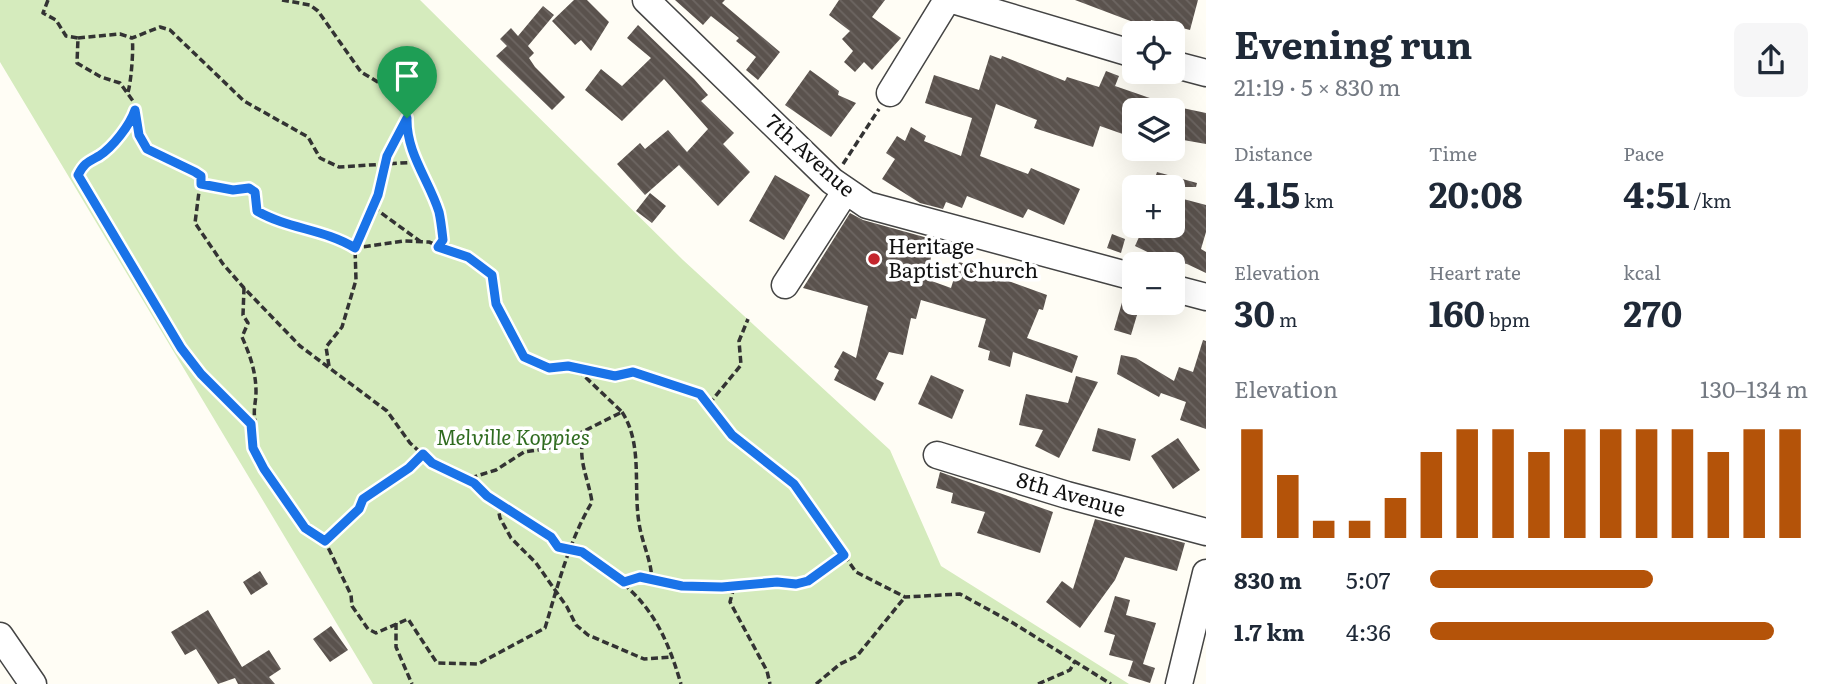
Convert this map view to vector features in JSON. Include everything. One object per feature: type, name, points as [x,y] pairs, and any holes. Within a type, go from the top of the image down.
[{"type":"street","name":"7th Avenue","points":[[646,0],[838,187],[867,205],[1122,274]]},
{"type":"street","points":[[890,93],[947,0]]},
{"type":"street","points":[[953,0],[1122,50]]},
{"type":"street","points":[[1185,68],[1206,74]]},
{"type":"street","points":[[785,285],[838,187]]},
{"type":"street","points":[[1185,291],[1206,297]]},
{"type":"street","name":"8th Avenue","points":[[937,455],[1067,495],[1206,532]]},
{"type":"street","points":[[1179,684],[1206,573]]},
{"type":"street","points":[[0,636],[33,684]]},
{"type":"path","points":[[48,0],[43,13],[56,20],[66,36],[78,38],[120,34],[132,38],[160,26],[170,30],[244,101],[308,137],[320,158],[339,167],[418,162]]},
{"type":"path","points":[[282,0],[310,2],[331,27],[361,72],[402,97],[407,132],[439,214],[443,240],[438,247]]},
{"type":"path","points":[[78,38],[77,63],[101,77],[120,83],[135,110],[139,135],[147,149],[201,176],[195,201],[195,223],[223,264],[244,288],[300,346],[387,411],[410,443],[432,463],[467,479],[569,551],[582,552],[624,582],[655,618],[673,657],[681,684]]},
{"type":"path","points":[[127,93],[133,79],[129,65],[134,50],[132,38]]},
{"type":"path","points":[[838,187],[890,93]]},
{"type":"path","points":[[135,110],[131,121],[101,155],[84,163],[78,175],[181,348],[201,374],[251,424],[253,448],[264,469],[305,528],[325,541],[359,619],[376,633],[408,619],[437,663],[478,664],[544,628],[577,528],[592,502],[581,460],[580,446],[585,432]]},
{"type":"path","points":[[329,367],[326,347],[342,327],[356,280],[355,248],[373,207],[385,163],[407,118]]},
{"type":"path","points":[[201,184],[233,190],[249,188],[255,192],[257,211],[270,219],[335,235],[355,248],[403,241],[423,243],[468,257],[492,275],[496,304],[524,357],[549,368],[568,366],[615,376],[633,372],[652,376],[700,394],[732,435],[794,484],[856,572],[905,597],[960,594],[1111,684]]},
{"type":"path","points":[[373,207],[423,243]]},
{"type":"path","points":[[244,288],[243,314],[248,324],[242,337],[253,360],[256,392],[253,409],[256,420],[251,424]]},
{"type":"path","points":[[709,404],[741,365],[739,341],[748,319]]},
{"type":"path","points":[[568,366],[579,371],[630,423],[637,474],[639,526],[652,564],[652,580]]},
{"type":"path","points":[[467,479],[496,470],[524,452],[550,448],[622,412]]},
{"type":"path","points":[[325,541],[359,509],[363,499],[409,468],[423,454]]},
{"type":"path","points":[[496,502],[511,538],[530,556],[555,594],[568,607],[576,625],[588,635],[645,659],[673,657]]},
{"type":"path","points":[[624,582],[640,577],[682,586],[734,587],[808,581],[844,555]]},
{"type":"path","points":[[734,587],[730,603],[767,671],[770,684]]},
{"type":"path","points":[[816,684],[840,664],[857,656],[905,597]]},
{"type":"path","points":[[396,622],[396,647],[412,684]]},
{"type":"path","points":[[1038,684],[1070,670],[1075,662]]},
{"type":"green space","name":"Melville Koppies","points":[[0,0],[420,0],[683,260],[890,450],[941,566],[1129,684],[373,684],[0,62]]},
{"type":"building","points":[[574,0],[587,0],[609,22],[591,51],[581,40],[575,45],[552,21]]},
{"type":"building","points":[[675,0],[725,0],[722,3],[780,52],[758,80],[746,70],[756,57],[736,41],[739,38],[711,16],[703,25]]},
{"type":"building","points":[[839,0],[885,0],[872,17],[901,38],[872,70],[864,62],[855,72],[844,62],[853,51],[842,39],[850,31],[829,15]]},
{"type":"building","points":[[1075,0],[1198,0],[1190,30],[1185,29],[1185,21],[1130,21]]},
{"type":"building","points":[[543,6],[554,15],[528,46],[534,53],[529,58],[565,97],[552,110],[496,56],[507,46],[500,39],[511,28],[518,36]]},
{"type":"building","points":[[638,25],[694,79],[708,95],[701,101],[734,133],[723,144],[750,172],[718,206],[679,165],[645,195],[617,164],[640,143],[645,149],[668,130],[687,152],[708,129],[664,79],[622,121],[585,90],[601,69],[622,86],[651,58],[627,38]]},
{"type":"building","points":[[990,55],[1001,59],[1002,56],[1065,81],[1067,77],[1099,87],[1106,71],[1119,76],[1115,86],[1150,98],[1122,98],[1122,134],[1100,126],[1093,147],[1034,128],[1037,120],[996,104],[980,156],[1028,174],[1031,168],[1080,189],[1064,225],[1028,209],[1023,218],[967,196],[962,208],[946,202],[943,209],[920,203],[882,179],[895,159],[886,153],[897,136],[905,141],[911,127],[926,136],[924,141],[961,156],[972,118],[925,103],[934,75],[979,90]]},
{"type":"building","points":[[810,70],[839,91],[838,95],[856,103],[831,137],[785,105]]},
{"type":"building","points":[[1185,109],[1206,113],[1206,144],[1185,140]]},
{"type":"building","points":[[775,175],[810,195],[784,240],[749,221]]},
{"type":"building","points":[[1185,180],[1197,183],[1196,187],[1185,187]]},
{"type":"building","points":[[650,193],[666,206],[652,223],[636,211]]},
{"type":"building","points":[[1185,199],[1206,205],[1206,232],[1201,249],[1206,252],[1206,273],[1185,264],[1185,252],[1148,252],[1135,246],[1139,238],[1185,238]]},
{"type":"building","points":[[850,213],[863,220],[935,240],[926,279],[951,288],[959,262],[1004,275],[1003,279],[1047,295],[1043,310],[1039,309],[1027,338],[1078,356],[1072,373],[1013,352],[1010,367],[988,360],[990,351],[978,347],[986,319],[921,300],[916,319],[911,318],[903,355],[889,352],[876,379],[884,383],[875,401],[834,380],[839,370],[834,367],[843,351],[856,358],[868,306],[803,288]]},
{"type":"building","points":[[1112,234],[1125,239],[1121,253],[1107,248]]},
{"type":"building","points":[[1122,302],[1122,315],[1137,315],[1131,335],[1114,330]]},
{"type":"building","points":[[1203,340],[1206,341],[1206,429],[1180,420],[1186,402],[1161,393],[1159,397],[1117,374],[1121,355],[1136,358],[1174,381],[1179,367],[1193,372]]},
{"type":"building","points":[[931,375],[964,390],[952,419],[918,404]]},
{"type":"building","points":[[1076,376],[1098,382],[1059,458],[1035,446],[1043,430],[1019,425],[1026,394],[1068,403]]},
{"type":"building","points":[[1098,428],[1136,439],[1130,461],[1092,451]]},
{"type":"building","points":[[1178,438],[1200,470],[1173,489],[1151,456]]},
{"type":"building","points":[[940,472],[1053,512],[1040,553],[977,533],[985,512],[951,503],[953,493],[936,488]]},
{"type":"building","points":[[1095,519],[1185,543],[1177,571],[1125,557],[1115,580],[1080,628],[1046,602],[1062,581],[1073,589]]},
{"type":"building","points":[[260,571],[268,584],[251,595],[243,582]]},
{"type":"building","points":[[1115,596],[1130,600],[1126,615],[1156,623],[1143,664],[1155,668],[1150,683],[1128,676],[1133,661],[1109,655],[1115,635],[1104,632]]},
{"type":"building","points":[[208,610],[242,667],[269,650],[281,669],[269,677],[275,684],[238,684],[235,678],[218,684],[196,649],[185,655],[171,632]]},
{"type":"building","points":[[331,626],[348,650],[330,662],[313,639]]},
{"type":"place","name":"Heritage Baptist Church","points":[[874,259]]},
{"type":"route","points":[[135,110],[139,135],[147,149],[195,172],[201,176],[201,184],[233,190],[249,188],[255,192],[257,211],[270,219],[335,235],[355,248],[378,195],[387,156],[407,118],[407,132],[413,155],[439,214],[443,240],[438,247],[468,257],[492,275],[492,292],[496,304],[524,357],[549,368],[568,366],[615,376],[633,372],[652,376],[700,394],[732,435],[794,484],[844,555],[821,569],[808,581],[796,584],[777,582],[722,587],[682,586],[640,577],[624,582],[582,552],[558,547],[551,537],[487,496],[474,483],[432,463],[423,454],[409,468],[363,499],[359,509],[325,541],[305,528],[264,469],[253,448],[251,424],[201,374],[181,348],[167,320],[78,175],[84,163],[101,155],[131,121],[135,110]]}]
